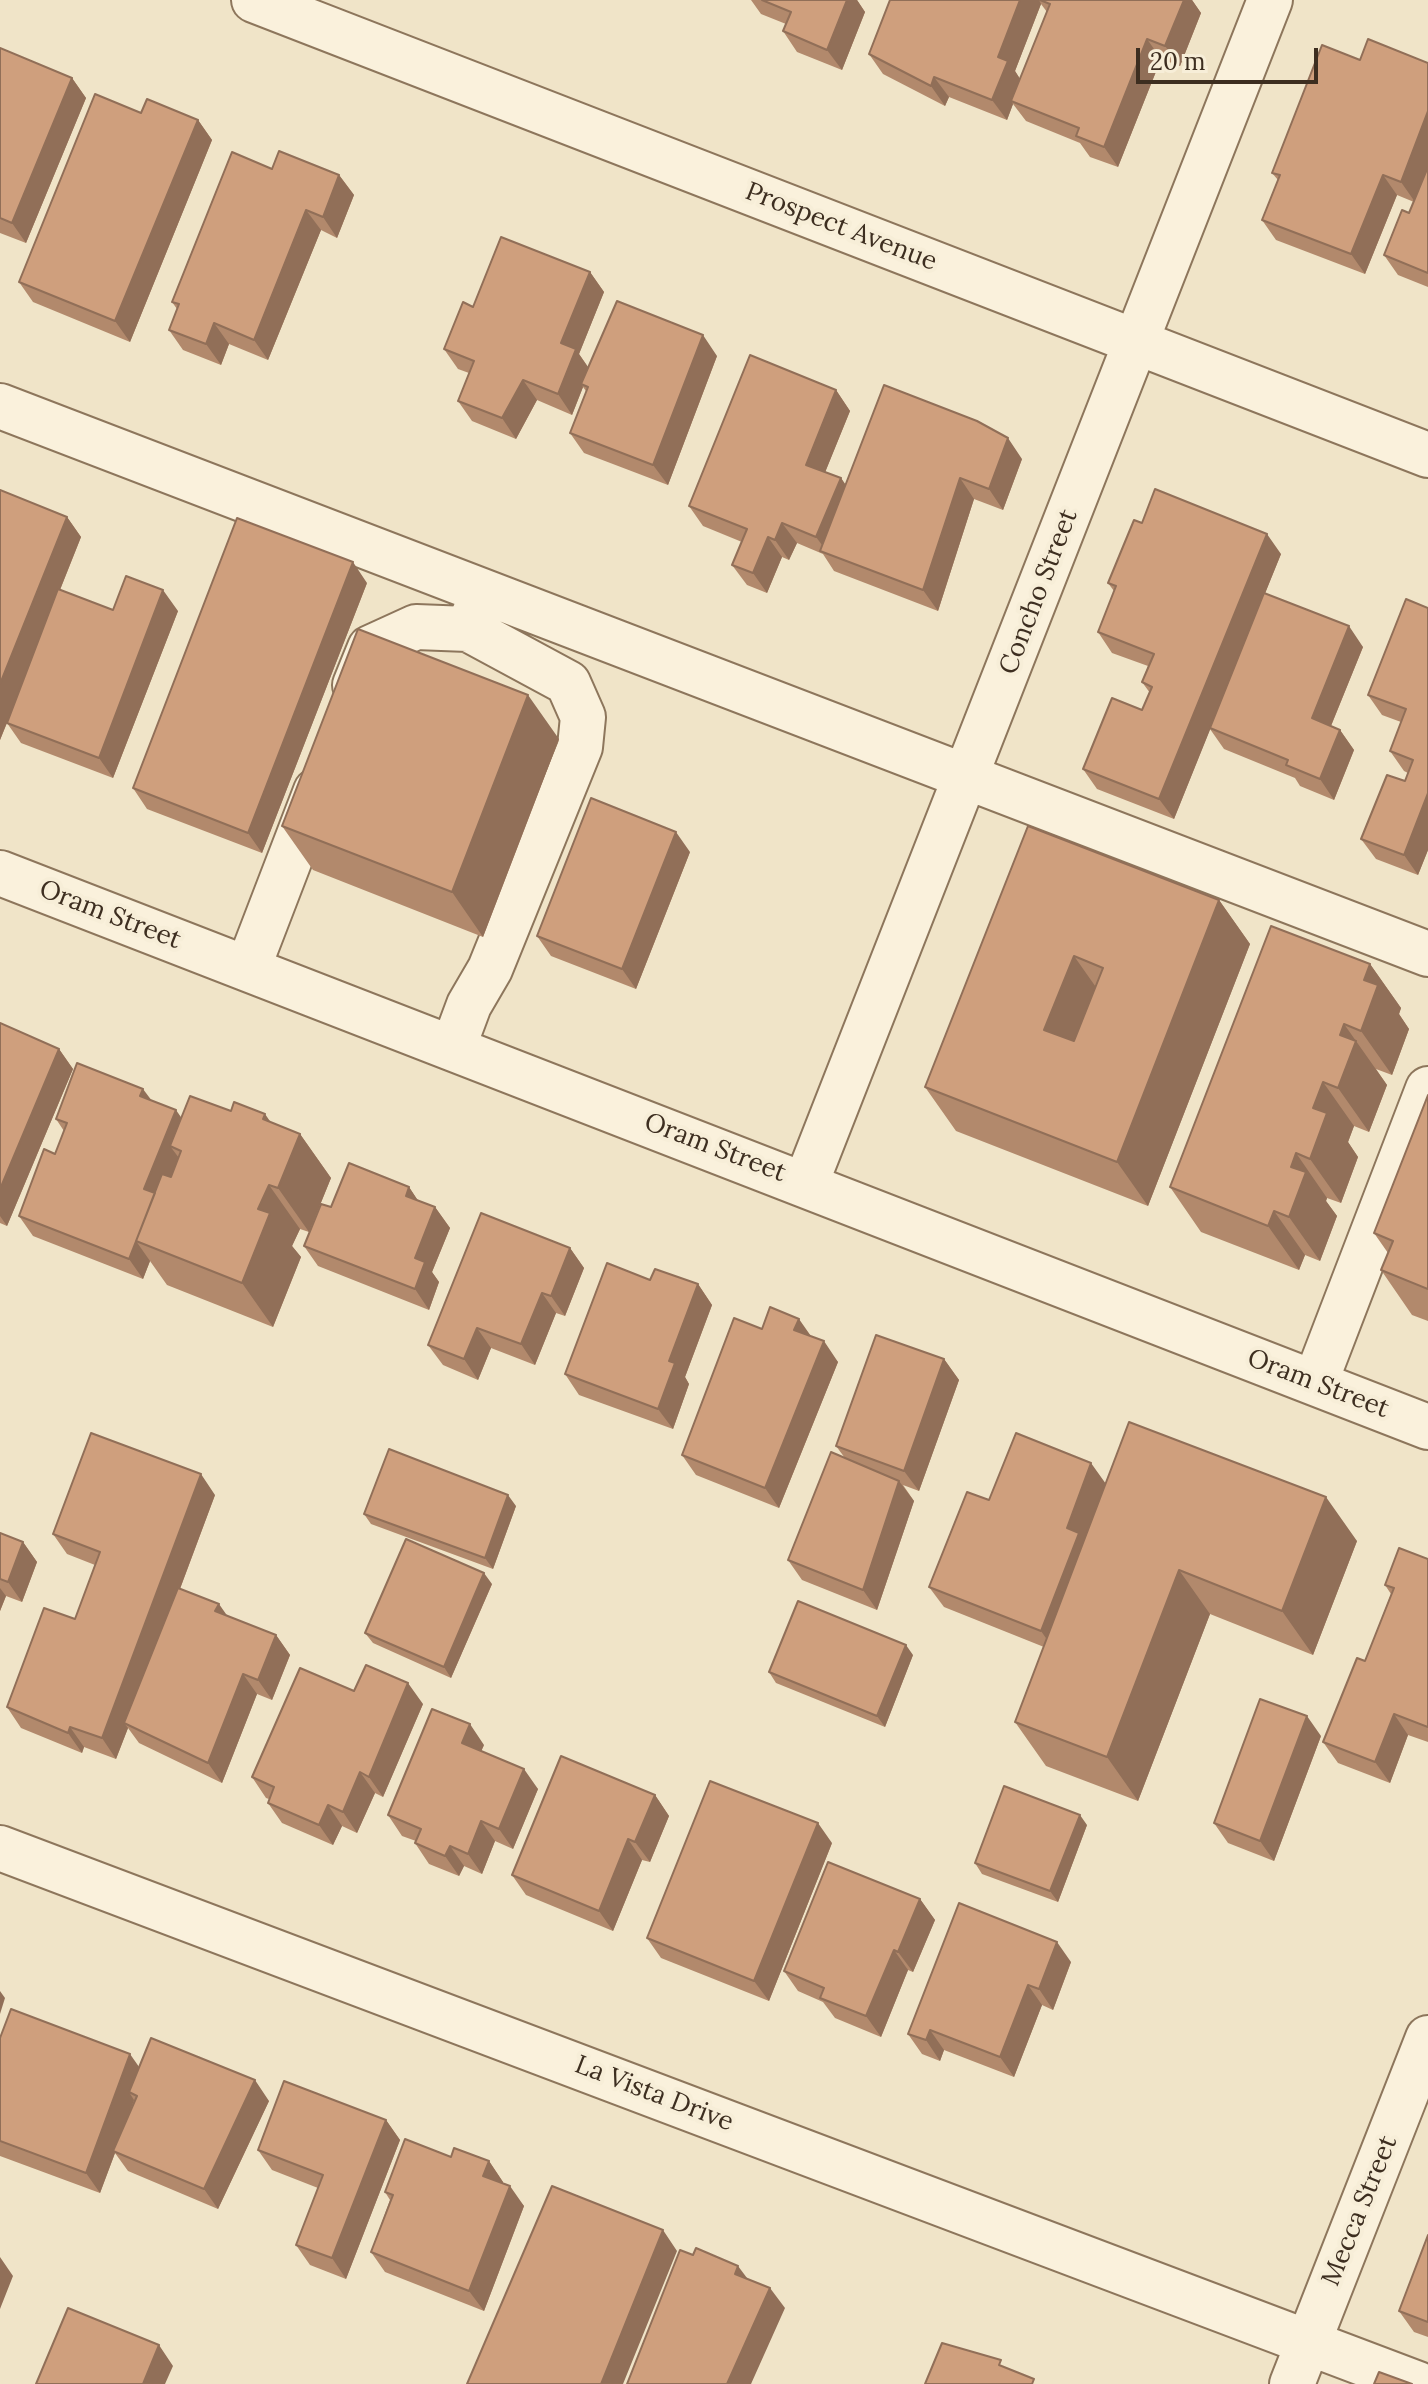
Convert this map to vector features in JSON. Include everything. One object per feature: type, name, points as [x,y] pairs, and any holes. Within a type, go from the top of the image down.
[{"type":"street","name":"Prospect Avenue","points":[[254,0],[1428,455]]},
{"type":"street","name":"Concho Street","points":[[806,1183],[1270,0]]},
{"type":"street","points":[[0,406],[475,611],[968,775],[1428,954]]},
{"type":"street","points":[[248,968],[370,648],[416,627],[475,611]]},
{"type":"street","points":[[453,1048],[469,1005],[490,969],[580,747],[583,717],[568,683],[475,611]]},
{"type":"street","name":"Oram Street","points":[[0,873],[806,1183],[1428,1427]]},
{"type":"street","points":[[1315,1383],[1428,1089]]},
{"type":"street","name":"La Vista Drive","points":[[0,1848],[1418,2384]]},
{"type":"street","name":"Mecca Street","points":[[1292,2384],[1428,2038]]},
{"type":"building","points":[[762,0],[847,0],[827,50],[783,31],[791,12]]},
{"type":"building","points":[[890,0],[1020,0],[998,57],[1008,61],[992,100],[934,77],[931,86],[869,54]]},
{"type":"building","points":[[1040,0],[1184,0],[1165,46],[1147,39],[1104,147],[1076,136],[1079,128],[1011,101],[1050,4]]},
{"type":"building","points":[[1368,39],[1428,63],[1428,111],[1401,182],[1383,175],[1351,254],[1262,220],[1280,175],[1272,173],[1322,45],[1360,60]]},
{"type":"building","points":[[0,48],[72,78],[12,223],[0,218]]},
{"type":"building","points":[[95,94],[141,113],[147,99],[198,120],[115,321],[19,282]]},
{"type":"building","points":[[279,151],[339,175],[323,217],[306,210],[254,340],[214,323],[206,344],[169,330],[179,304],[172,302],[232,152],[272,169]]},
{"type":"building","points":[[1428,167],[1428,273],[1384,255],[1402,210],[1409,213]]},
{"type":"building","points":[[501,237],[590,272],[561,343],[576,349],[558,394],[523,380],[502,418],[458,401],[474,361],[444,349],[463,302],[473,307]]},
{"type":"building","points":[[617,301],[703,335],[653,465],[570,433],[588,387],[581,384]]},
{"type":"building","points":[[750,355],[836,390],[806,465],[841,478],[816,537],[782,523],[775,540],[768,537],[753,573],[732,565],[747,529],[689,506]]},
{"type":"building","points":[[884,385],[977,421],[1008,438],[989,489],[960,478],[923,590],[820,551]]},
{"type":"building","points":[[1155,489],[1267,534],[1159,799],[1083,769],[1112,698],[1142,710],[1152,687],[1142,682],[1154,654],[1098,632],[1116,586],[1108,583],[1134,520],[1142,523]]},
{"type":"building","points":[[0,490],[67,517],[0,684]]},
{"type":"building","points":[[237,518],[353,562],[248,833],[133,788]]},
{"type":"building","points":[[126,576],[163,590],[99,758],[7,723],[58,589],[113,610]]},
{"type":"building","points":[[1264,593],[1349,626],[1312,718],[1340,730],[1320,779],[1286,765],[1288,760],[1210,728]]},
{"type":"building","points":[[1406,599],[1428,608],[1428,793],[1404,855],[1361,839],[1387,775],[1405,781],[1413,760],[1390,751],[1406,709],[1368,695]]},
{"type":"building","points":[[358,629],[528,695],[452,892],[282,826]]},
{"type":"building","points":[[591,798],[676,832],[622,969],[537,936]]},
{"type":"building","points":[[1028,826],[1219,900],[1117,1162],[925,1087]],"holes":[[[1074,956],[1103,968],[1074,1041],[1044,1030]]]},
{"type":"building","points":[[1271,926],[1370,964],[1364,980],[1378,985],[1361,1031],[1344,1024],[1340,1035],[1356,1041],[1338,1088],[1323,1082],[1313,1108],[1327,1113],[1310,1159],[1296,1153],[1291,1167],[1306,1172],[1289,1217],[1274,1211],[1268,1226],[1170,1187]]},
{"type":"building","points":[[0,1023],[59,1049],[0,1189]]},
{"type":"building","points":[[77,1063],[143,1089],[140,1096],[176,1110],[144,1189],[155,1193],[129,1259],[19,1216],[44,1149],[55,1154],[67,1123],[56,1119]]},
{"type":"building","points":[[1428,1095],[1428,1289],[1381,1270],[1393,1241],[1374,1233]]},
{"type":"building","points":[[190,1096],[231,1111],[234,1102],[265,1114],[263,1119],[300,1134],[278,1188],[269,1185],[258,1209],[270,1213],[242,1283],[136,1241],[162,1174],[171,1177],[181,1151],[170,1146]]},
{"type":"building","points":[[349,1163],[409,1187],[406,1196],[435,1207],[415,1258],[425,1262],[415,1289],[304,1246],[321,1204],[331,1207]]},
{"type":"building","points":[[481,1213],[570,1248],[551,1296],[542,1293],[521,1344],[477,1328],[464,1359],[428,1345]]},
{"type":"building","points":[[607,1263],[650,1280],[655,1269],[698,1284],[669,1361],[675,1363],[658,1409],[565,1374]]},
{"type":"building","points":[[770,1307],[799,1319],[794,1330],[824,1341],[765,1488],[682,1455],[734,1318],[762,1329]]},
{"type":"building","points":[[876,1335],[944,1359],[904,1471],[836,1446]]},
{"type":"building","points":[[1129,1422],[1326,1497],[1282,1611],[1179,1570],[1107,1757],[1015,1722]]},
{"type":"building","points":[[91,1433],[201,1474],[102,1738],[70,1727],[68,1733],[7,1707],[44,1608],[75,1619],[100,1552],[53,1534]]},
{"type":"building","points":[[1016,1433],[1091,1463],[1067,1528],[1079,1533],[1041,1631],[929,1587],[967,1492],[989,1500]]},
{"type":"building","points":[[389,1449],[508,1495],[485,1558],[364,1514]]},
{"type":"building","points":[[831,1452],[899,1481],[863,1590],[788,1560]]},
{"type":"building","points":[[0,1533],[23,1542],[8,1582],[0,1579]]},
{"type":"building","points":[[406,1539],[484,1573],[444,1667],[365,1633]]},
{"type":"building","points":[[1399,1548],[1428,1559],[1428,1727],[1394,1714],[1375,1762],[1323,1742],[1357,1658],[1365,1661],[1394,1588],[1385,1585]]},
{"type":"building","points":[[178,1588],[219,1604],[215,1611],[276,1635],[258,1680],[243,1674],[208,1763],[124,1723]]},
{"type":"building","points":[[798,1601],[906,1645],[877,1716],[769,1672]]},
{"type":"building","points":[[366,1665],[408,1683],[369,1777],[360,1772],[343,1812],[328,1805],[319,1825],[268,1803],[274,1787],[252,1777],[300,1668],[354,1691]]},
{"type":"building","points":[[1260,1699],[1307,1716],[1260,1841],[1214,1823]]},
{"type":"building","points":[[432,1709],[470,1724],[462,1743],[524,1769],[499,1829],[481,1821],[468,1854],[450,1846],[445,1856],[415,1843],[421,1829],[388,1815]]},
{"type":"building","points":[[561,1756],[655,1795],[635,1842],[628,1839],[599,1911],[512,1875]]},
{"type":"building","points":[[710,1781],[818,1823],[754,1981],[647,1938]]},
{"type":"building","points":[[1004,1786],[1080,1815],[1050,1891],[975,1863]]},
{"type":"building","points":[[828,1862],[920,1899],[866,2016],[820,1998],[824,1988],[784,1971]]},
{"type":"building","points":[[959,1903],[1057,1942],[1039,1989],[1028,1985],[1000,2057],[930,2030],[926,2040],[908,2034]]},
{"type":"building","points":[[11,2009],[130,2054],[86,2173],[0,2141],[0,2038]]},
{"type":"building","points":[[151,2038],[255,2080],[204,2189],[113,2151],[137,2096],[129,2092]]},
{"type":"building","points":[[284,2081],[386,2120],[332,2258],[296,2245],[323,2175],[258,2150]]},
{"type":"building","points":[[405,2139],[451,2157],[454,2148],[489,2161],[483,2176],[510,2186],[469,2291],[371,2252],[393,2195],[385,2192]]},
{"type":"building","points":[[552,2186],[663,2230],[601,2384],[467,2384]]},
{"type":"building","points":[[1428,2235],[1428,2322],[1399,2311]]},
{"type":"building","points":[[696,2248],[738,2266],[735,2274],[770,2288],[727,2384],[627,2384],[680,2250],[693,2255]]},
{"type":"building","points":[[68,2308],[159,2345],[143,2384],[36,2384]]},
{"type":"building","points":[[942,2343],[1001,2360],[999,2365],[1034,2379],[1032,2384],[925,2384]]},
{"type":"building","points":[[1379,2372],[1412,2384],[1374,2384]]}]
